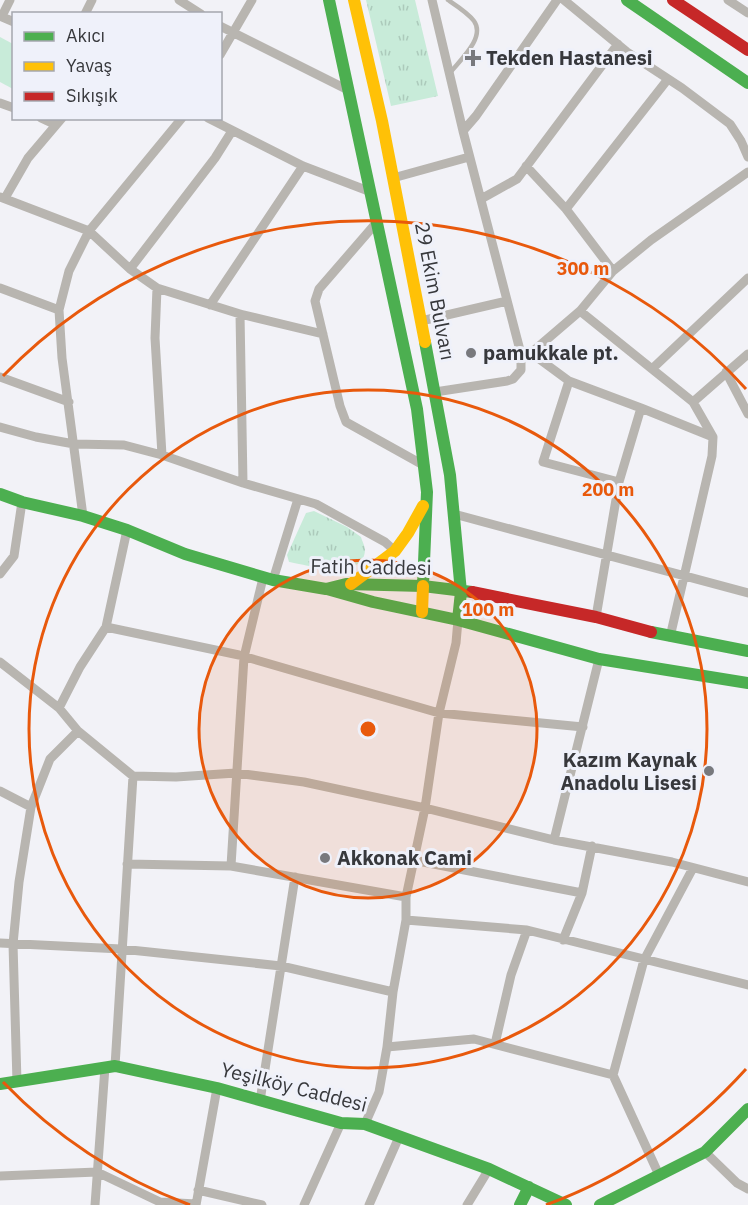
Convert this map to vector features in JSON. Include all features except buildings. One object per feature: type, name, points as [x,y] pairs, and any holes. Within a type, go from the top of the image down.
[{"type":"main road","name":"29 Ekim Bulvarı","points":[[329,0],[417,409],[425,466],[426,502],[422,612]]},
{"type":"main road","name":"29 Ekim Bulvarı","points":[[354,0],[422,321],[450,475],[461,592],[458,620]]},
{"type":"main road","points":[[627,0],[748,83]]},
{"type":"main road","points":[[673,0],[748,51]]},
{"type":"main road","name":"Fatih Caddesi","points":[[0,494],[22,502],[83,516],[127,530],[185,554],[268,579],[326,589],[351,584],[423,586],[493,595],[596,617],[670,637],[748,651]]},
{"type":"main road","points":[[351,584],[394,551],[408,534],[426,502]]},
{"type":"main road","points":[[326,589],[373,602],[458,620],[599,659],[748,683]]},
{"type":"main road","name":"Yeşilköy Caddesi","points":[[0,1084],[110,1067],[217,1088],[341,1123],[365,1124],[489,1169],[566,1205]]},
{"type":"main road","points":[[600,1205],[705,1152],[748,1109]]},
{"type":"main road","points":[[630,1205],[631,1195],[638,1186]]},
{"type":"main road","points":[[520,1205],[529,1187]]},
{"type":"street","points":[[1,16],[10,0]]},
{"type":"street","points":[[179,0],[198,12]]},
{"type":"street","points":[[222,52],[252,0]]},
{"type":"street","points":[[432,0],[469,157],[507,301],[526,354],[569,381],[713,437]]},
{"type":"street","points":[[463,131],[476,116],[557,0]]},
{"type":"street","points":[[564,0],[618,44],[730,124],[748,157]]},
{"type":"street","points":[[728,0],[748,13]]},
{"type":"street","points":[[222,27],[348,90]]},
{"type":"street","points":[[481,199],[517,179],[618,44]]},
{"type":"street","points":[[566,209],[668,79]]},
{"type":"street","points":[[83,516],[62,358],[59,310],[69,271],[89,231],[181,120]]},
{"type":"street","points":[[212,120],[303,166],[371,192]]},
{"type":"street","points":[[59,122],[28,158],[2,197],[89,231],[130,269],[157,288],[240,314],[323,334]]},
{"type":"street","points":[[130,269],[215,158],[232,130]]},
{"type":"street","points":[[393,178],[469,157]]},
{"type":"street","points":[[210,304],[303,166]]},
{"type":"street","points":[[526,166],[566,209],[613,271]]},
{"type":"street","points":[[435,392],[513,379],[521,370],[526,354],[580,311],[613,271],[651,240],[748,172]]},
{"type":"street","points":[[377,222],[319,289],[315,301],[340,406],[346,422],[425,466]]},
{"type":"street","points":[[653,368],[748,278]]},
{"type":"street","points":[[0,288],[59,310]]},
{"type":"street","points":[[157,288],[155,338],[162,455]]},
{"type":"street","points":[[422,321],[507,301]]},
{"type":"street","points":[[580,311],[693,402],[713,437],[712,456],[670,637]]},
{"type":"street","points":[[240,314],[243,483]]},
{"type":"street","points":[[693,402],[748,354]]},
{"type":"street","points":[[726,372],[748,414]]},
{"type":"street","points":[[0,377],[69,402]]},
{"type":"street","points":[[569,381],[543,462],[619,482]]},
{"type":"street","points":[[596,617],[619,482],[641,408]]},
{"type":"street","points":[[0,427],[74,444],[124,445],[162,455],[243,483],[316,504],[385,542],[394,551]]},
{"type":"street","points":[[231,866],[244,657],[268,579],[298,500]]},
{"type":"street","points":[[0,574],[14,556],[22,502]]},
{"type":"street","points":[[454,514],[748,593]]},
{"type":"street","points":[[58,708],[80,667],[106,627],[127,530]]},
{"type":"street","points":[[365,1124],[379,1092],[406,920],[405,897],[425,808],[439,713],[456,643],[458,620]]},
{"type":"street","points":[[106,627],[244,657],[439,713],[583,727]]},
{"type":"street","points":[[554,840],[599,659]]},
{"type":"street","points":[[0,662],[58,708],[78,731],[133,776],[176,777],[236,772],[304,782],[748,882]]},
{"type":"street","points":[[17,1082],[13,944],[19,882],[31,807],[50,759],[78,731]]},
{"type":"street","points":[[95,1205],[122,949],[133,776]]},
{"type":"street","points":[[0,791],[31,807]]},
{"type":"street","points":[[563,940],[582,893],[592,846]]},
{"type":"street","points":[[413,860],[582,893]]},
{"type":"street","points":[[127,864],[231,866],[405,897]]},
{"type":"street","points":[[659,1175],[613,1075],[644,960],[693,868]]},
{"type":"street","points":[[260,1101],[295,877]]},
{"type":"street","points":[[406,920],[527,930],[748,985]]},
{"type":"street","points":[[495,1044],[512,975],[527,930]]},
{"type":"street","points":[[0,943],[122,949],[281,966],[393,992]]},
{"type":"street","points":[[387,1047],[474,1039],[613,1075]]},
{"type":"street","points":[[0,1176],[97,1172],[159,1203],[196,1205],[217,1088]]},
{"type":"street","points":[[304,1205],[341,1123]]},
{"type":"street","points":[[369,1205],[399,1137]]},
{"type":"street","points":[[705,1152],[737,1183],[748,1189]]},
{"type":"street","points":[[467,1205],[489,1169]]},
{"type":"street","points":[[198,1190],[262,1205]]},
{"type":"lane","points":[[448,0],[476,23],[478,30],[476,39],[449,74]]},
{"type":"green space","points":[[366,0],[415,0],[438,96],[391,106]]},
{"type":"green space","points":[[0,37],[12,43],[12,88],[0,82]]},
{"type":"green space","points":[[314,511],[347,527],[361,537],[365,547],[362,560],[355,565],[333,569],[289,562],[287,555],[306,513]]},
{"type":"traffic: fast","points":[[329,0],[417,409],[427,492],[423,586]]},
{"type":"traffic: fast","points":[[627,0],[748,83]]},
{"type":"traffic: fast","points":[[425,342],[450,475],[461,592]]},
{"type":"traffic: fast","points":[[0,494],[22,502],[83,516],[127,530],[185,554],[273,580],[326,589],[346,584],[423,586],[472,592]]},
{"type":"traffic: fast","points":[[327,589],[373,602],[458,620],[599,659],[748,683]]},
{"type":"traffic: fast","points":[[458,620],[461,592]]},
{"type":"traffic: fast","points":[[651,632],[748,651]]},
{"type":"traffic: fast","points":[[0,1084],[115,1066],[217,1088],[341,1123],[365,1124],[489,1169],[566,1205]]},
{"type":"traffic: fast","points":[[600,1205],[705,1152],[748,1109]]},
{"type":"traffic: fast","points":[[520,1205],[529,1187]]},
{"type":"traffic: slow","points":[[354,0],[382,121],[425,342]]},
{"type":"traffic: slow","points":[[351,584],[395,551],[423,506]]},
{"type":"traffic: slow","points":[[422,612],[423,586]]},
{"type":"traffic: jam","points":[[673,0],[748,50]]},
{"type":"traffic: jam","points":[[472,592],[596,617],[651,632]]},
{"type":"place","name":"Tekden Hastanesi","points":[[473,58]]},
{"type":"place","name":"pamukkale pt.","points":[[471,353]]},
{"type":"place","name":"Kazım Kaynak Anadolu Lisesi","points":[[709,771]]},
{"type":"place","name":"Akkonak Cami","points":[[325,858]]}]
